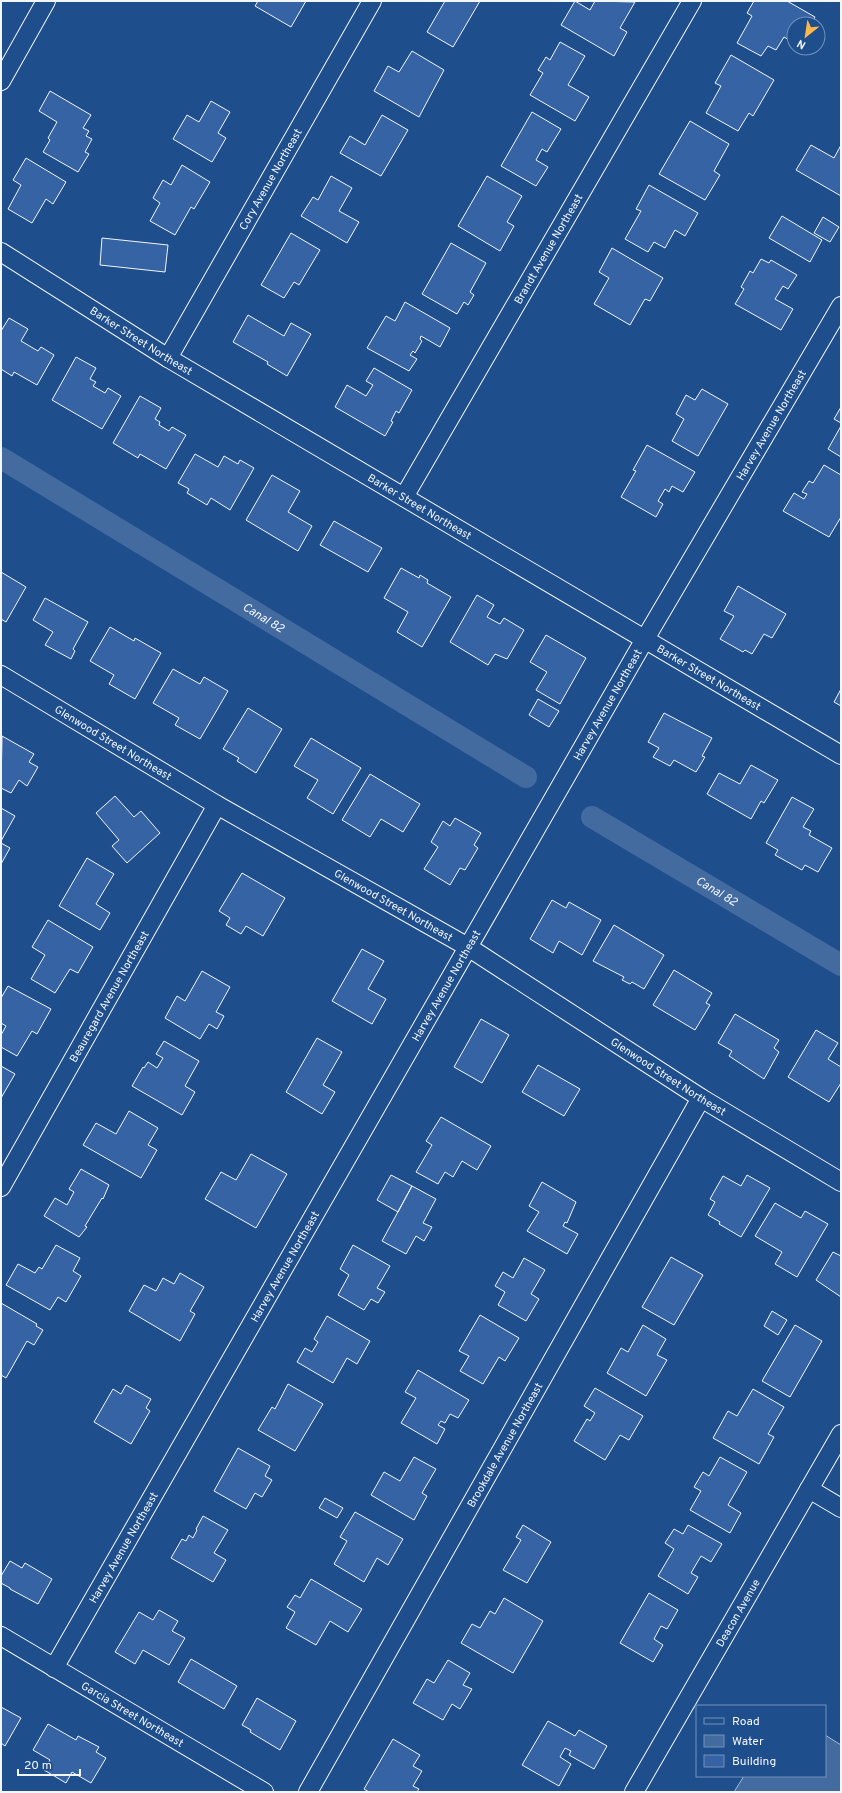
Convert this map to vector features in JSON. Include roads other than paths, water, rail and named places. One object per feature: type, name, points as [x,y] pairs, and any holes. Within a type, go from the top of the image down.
[{"type":"street","points":[[1,81],[46,1]]},
{"type":"street","name":"Cory Avenue Northeast","points":[[168,358],[372,1]]},
{"type":"street","name":"Brandt Avenue Northeast","points":[[404,497],[692,1]]},
{"type":"street","name":"Barker Street Northeast","points":[[1,252],[168,358],[841,755]]},
{"type":"street","name":"Harvey Avenue Northeast","points":[[54,1668],[645,639],[841,306]]},
{"type":"street","name":"Glenwood Street Northeast","points":[[1,675],[217,805],[468,948],[701,1098],[841,1182]]},
{"type":"street","name":"Beauregard Avenue Northeast","points":[[1,1187],[217,805]]},
{"type":"street","name":"Brookdale Avenue Northeast","points":[[308,1792],[701,1098]]},
{"type":"street","name":"Deacon Avenue","points":[[634,1792],[841,1434]]},
{"type":"street","points":[[809,1489],[841,1508]]},
{"type":"street","name":"Garcia Street Northeast","points":[[1,1636],[264,1792]]},
{"type":"water","points":[[826,1736],[841,1745],[841,1792],[734,1792],[743,1777],[826,1777]]},
{"type":"waterway","name":"Canal 82","points":[[1,458],[526,777]]},
{"type":"waterway","name":"Canal 82","points":[[592,817],[841,965]]}]
